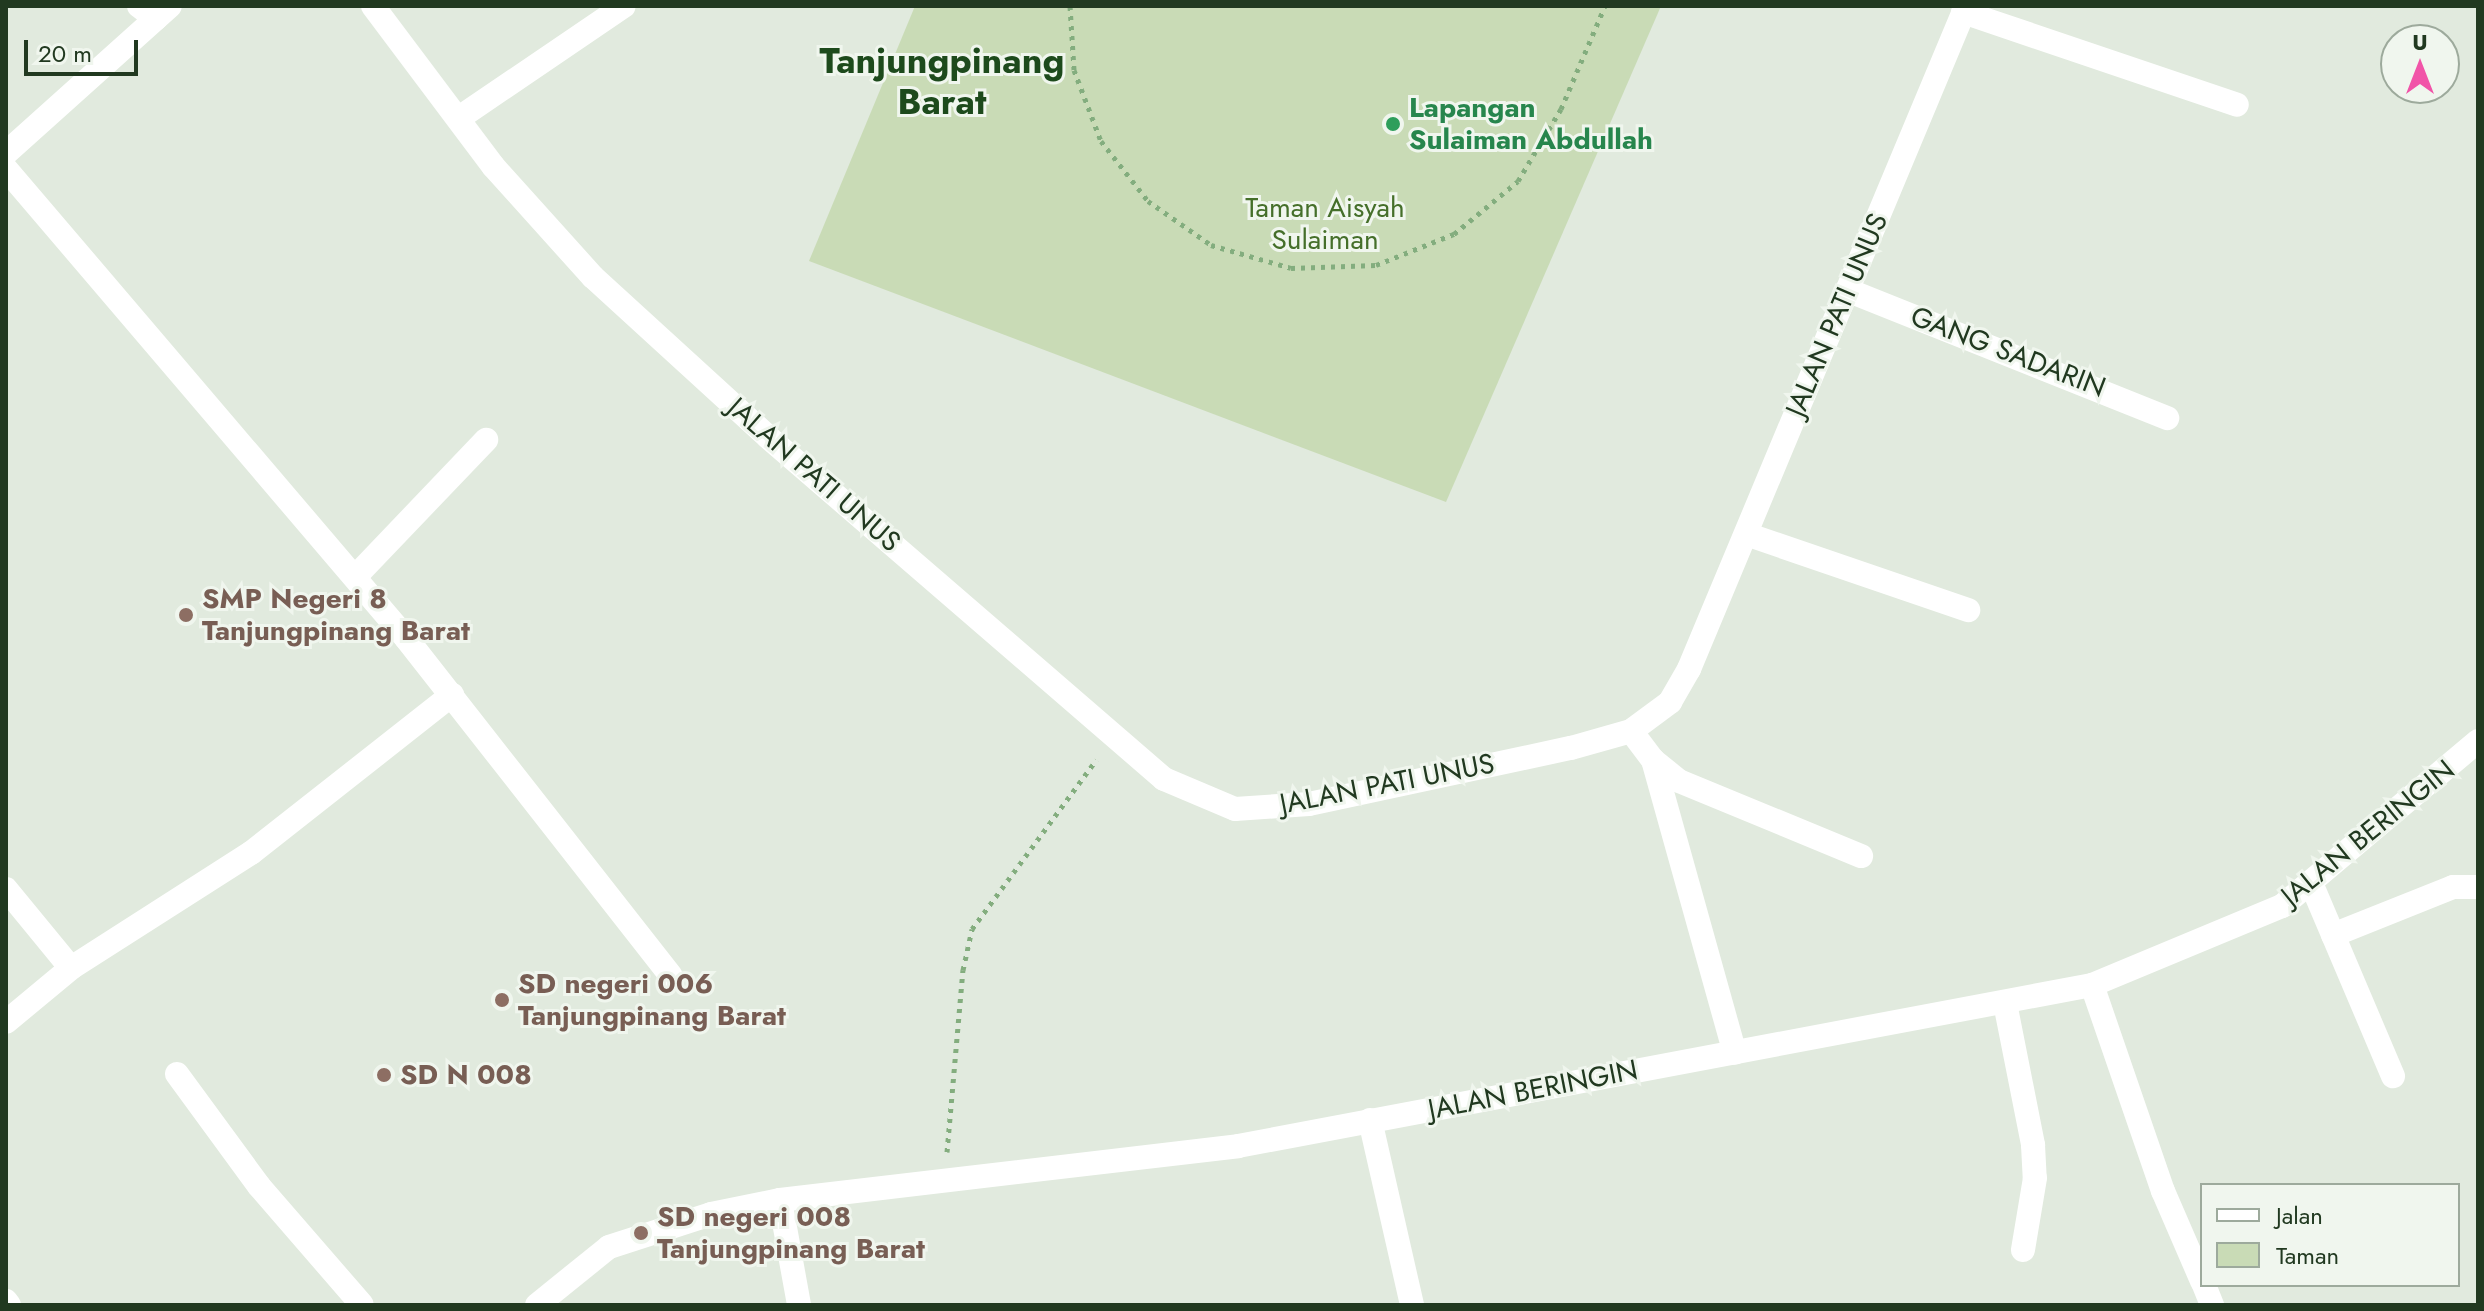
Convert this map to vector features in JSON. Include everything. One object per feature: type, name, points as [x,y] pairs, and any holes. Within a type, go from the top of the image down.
[{"type":"street","name":"JALAN PATI UNUS","points":[[373,6],[527,207],[593,277],[1164,779],[1235,809],[1309,804],[1571,748],[1631,731],[1670,702],[1746,534],[1964,9]]},
{"type":"street","points":[[459,118],[624,6]]},
{"type":"street","points":[[1964,9],[2237,105]]},
{"type":"street","points":[[6,153],[155,10]]},
{"type":"street","points":[[6,169],[355,577],[452,695],[671,976]]},
{"type":"street","name":"GANG SADARIN","points":[[1847,290],[2167,418]]},
{"type":"street","points":[[355,577],[486,440]]},
{"type":"street","points":[[1746,534],[1968,610]]},
{"type":"street","points":[[6,1022],[71,968],[251,853],[452,695]]},
{"type":"street","points":[[1631,731],[1653,760],[1679,781],[1861,856]]},
{"type":"street","name":"JALAN BERINGIN","points":[[537,1305],[609,1247],[711,1214],[780,1200],[1238,1146],[2092,985],[2282,906],[2478,741]]},
{"type":"street","points":[[1653,760],[1735,1053]]},
{"type":"street","points":[[2311,883],[2393,1076]]},
{"type":"street","points":[[2333,935],[2453,887],[2478,887]]},
{"type":"street","points":[[6,889],[71,968]]},
{"type":"street","points":[[2092,985],[2163,1191],[2200,1276]]},
{"type":"street","points":[[2005,1003],[2033,1145],[2035,1178],[2023,1250]]},
{"type":"street","points":[[177,1074],[259,1186],[362,1305]]},
{"type":"street","points":[[1370,1120],[1412,1305]]},
{"type":"street","points":[[780,1200],[799,1305]]},
{"type":"path","points":[[1070,6],[1074,70],[1101,141],[1148,201],[1211,245],[1291,268],[1376,265],[1454,234],[1518,181],[1561,109],[1605,6]]},
{"type":"path","points":[[944,1181],[963,970],[972,929],[1113,736]]},
{"type":"green space","name":"Taman Aisyah Sulaiman","points":[[915,6],[1661,6],[1446,502],[809,261]]},
{"type":"place","name":"Lapangan Sulaiman Abdullah","points":[[1393,124]]},
{"type":"place","name":"SMP Negeri 8 Tanjungpinang Barat","points":[[186,615]]},
{"type":"place","name":"SD negeri 006 Tanjungpinang Barat","points":[[502,1000]]},
{"type":"place","name":"SD N 008","points":[[384,1075]]},
{"type":"place","name":"SD negeri 008 Tanjungpinang Barat","points":[[641,1233]]},
{"type":"district","name":"Tanjungpinang Barat","points":[[942,80]]}]
